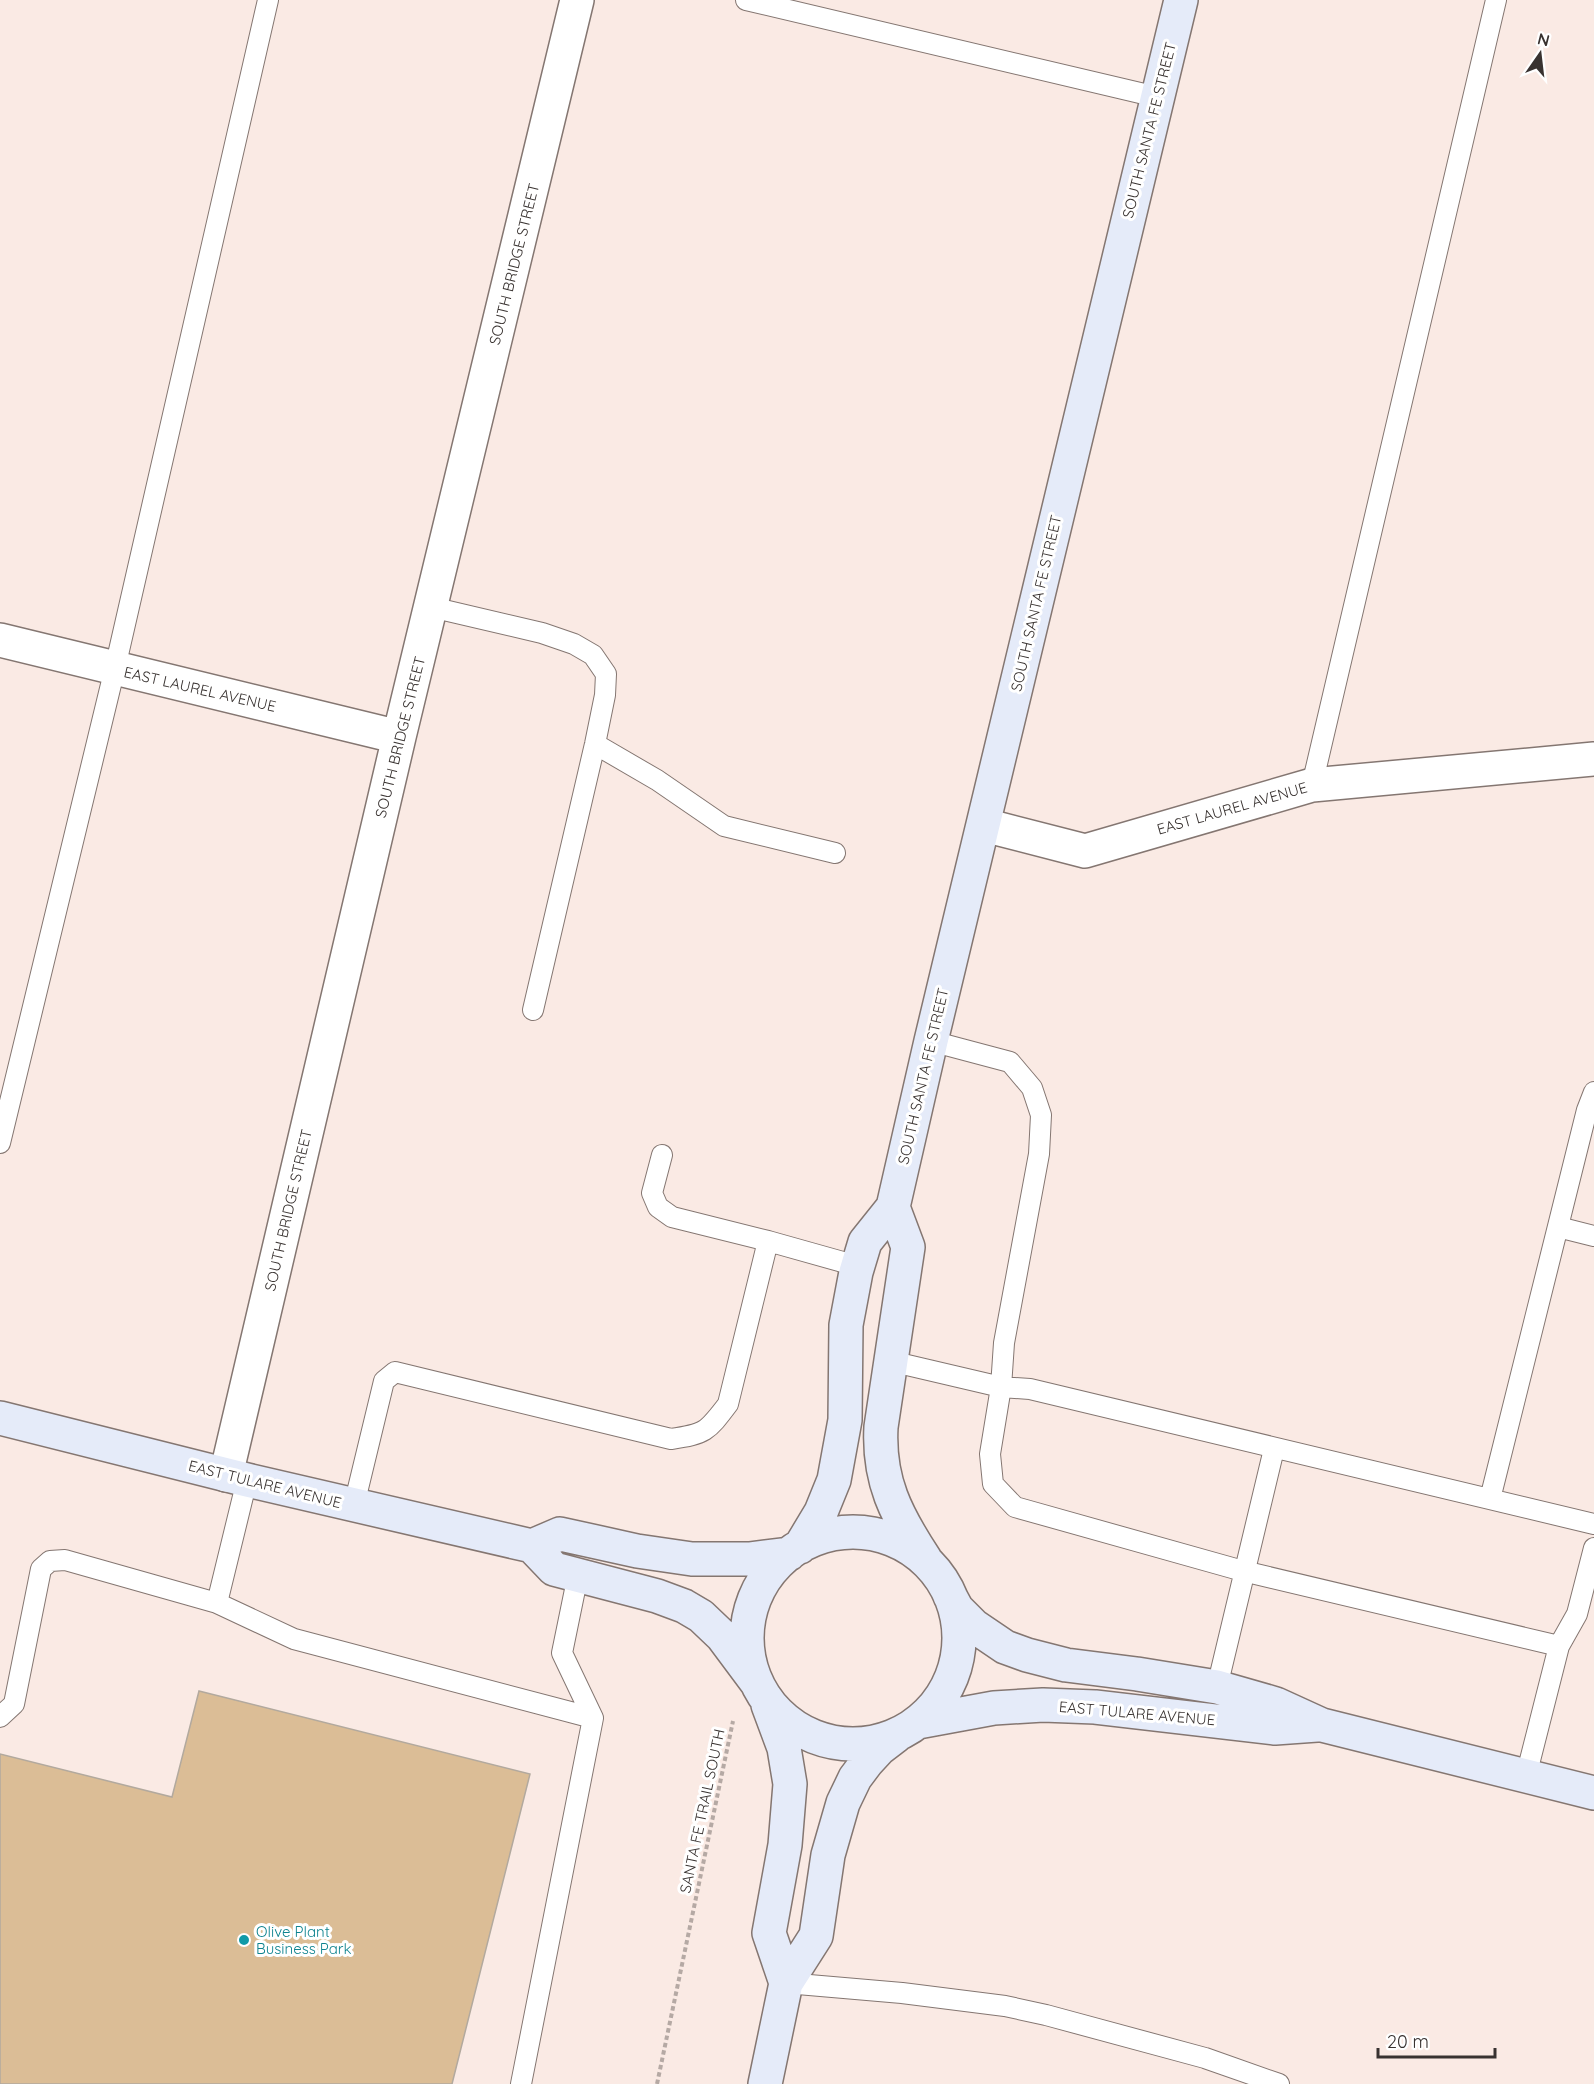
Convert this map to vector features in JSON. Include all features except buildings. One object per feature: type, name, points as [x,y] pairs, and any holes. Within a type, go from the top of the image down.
[{"type":"street","name":"SOUTH BRIDGE STREET","points":[[236,1477],[399,737],[578,0]]},
{"type":"street","name":"SOUTH SANTA FE STREET","points":[[794,1551],[808,1536],[830,1494],[838,1464],[845,1420],[846,1325],[857,1266],[865,1242],[893,1207],[1181,0]]},
{"type":"street","name":"EAST LAUREL AVENUE","points":[[0,639],[399,737]]},
{"type":"street","name":"EAST LAUREL AVENUE","points":[[984,825],[1085,850],[1312,785],[1594,759]]},
{"type":"street","points":[[765,2084],[786,1983],[816,1936],[831,1842],[847,1794],[855,1778],[872,1755],[928,1713],[945,1690],[956,1665],[958,1623],[950,1596],[899,1516],[888,1490],[882,1467],[881,1427],[908,1247],[893,1207]]},
{"type":"street","name":"EAST TULARE AVENUE","points":[[0,1418],[236,1477],[532,1546]]},
{"type":"street","points":[[786,1983],[769,1933],[786,1838],[790,1784],[784,1748],[749,1659],[747,1646],[750,1613],[762,1584],[770,1573],[794,1551],[823,1537],[849,1533],[875,1535],[900,1544],[922,1558],[931,1568]]},
{"type":"street","points":[[794,1551],[729,1560],[692,1559],[637,1551],[560,1534],[532,1546],[554,1569],[646,1592],[684,1606],[716,1629],[761,1690],[787,1720],[800,1730],[845,1744],[877,1742],[912,1726]]},
{"type":"street","name":"EAST TULARE AVENUE","points":[[950,1596],[957,1609],[974,1626],[1005,1647],[1027,1655],[1066,1665],[1158,1677],[1217,1688],[1276,1704],[1322,1725],[1594,1793]]},
{"type":"street","name":"EAST TULARE AVENUE","points":[[912,1726],[994,1708],[1043,1705],[1095,1707],[1275,1728],[1322,1725]]},
{"type":"lane","points":[[0,1143],[115,668],[268,0]]},
{"type":"lane","points":[[746,0],[1157,97]]},
{"type":"lane","points":[[1312,785],[1496,0]]},
{"type":"lane","points":[[431,607],[542,633],[574,644],[593,656],[606,674],[605,695],[595,744],[533,1010]]},
{"type":"lane","points":[[595,744],[657,780],[724,826],[835,853]]},
{"type":"lane","points":[[931,1041],[1010,1062],[1032,1088],[1041,1115],[1039,1154],[1004,1343],[1001,1387],[990,1454],[993,1484],[1015,1507],[1244,1570],[1559,1646]]},
{"type":"lane","points":[[1490,1499],[1587,1110],[1594,1092]]},
{"type":"lane","points":[[662,1155],[652,1193],[658,1206],[672,1217],[857,1266]]},
{"type":"lane","points":[[1558,1227],[1594,1236]]},
{"type":"lane","points":[[354,1505],[384,1381],[395,1372],[671,1438],[698,1435],[714,1422],[728,1404],[768,1241]]},
{"type":"lane","points":[[890,1361],[1001,1387],[1030,1389],[1594,1524]]},
{"type":"lane","points":[[1217,1688],[1274,1449]]},
{"type":"lane","points":[[217,1603],[236,1477]]},
{"type":"lane","points":[[1526,1776],[1559,1646],[1577,1614],[1594,1548]]},
{"type":"lane","points":[[0,1717],[14,1704],[41,1569],[50,1561],[65,1560],[217,1603],[294,1639],[593,1718]]},
{"type":"lane","points":[[521,2084],[593,1718],[562,1653],[578,1575]]},
{"type":"lane","points":[[786,1983],[902,1993],[1005,2006],[1205,2058],[1279,2084]]},
{"type":"path","name":"SANTA FE TRAIL SOUTH","points":[[657,2084],[733,1719]]},
{"type":"place","name":"Olive Plant Business Park","points":[[244,1940]]}]
